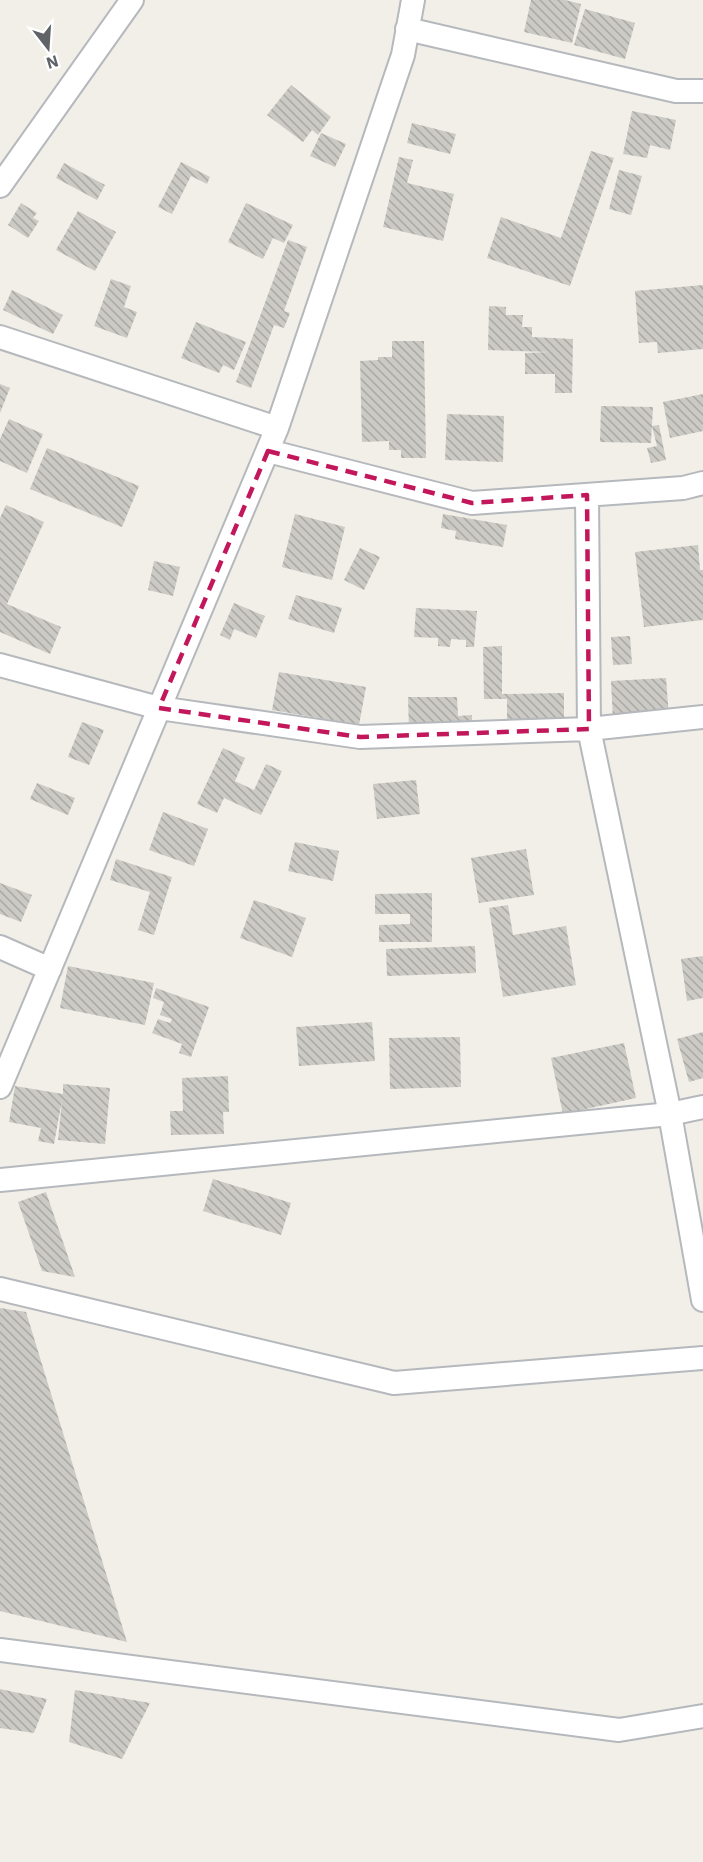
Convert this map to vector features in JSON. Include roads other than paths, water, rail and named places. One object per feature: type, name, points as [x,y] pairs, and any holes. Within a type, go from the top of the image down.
[{"type":"street","points":[[0,186],[132,0]]},
{"type":"street","points":[[0,1087],[277,428],[403,55],[413,0]]},
{"type":"street","points":[[407,29],[676,91],[703,91]]},
{"type":"street","points":[[0,337],[277,428]]},
{"type":"street","points":[[268,450],[472,503],[683,488],[703,483]]},
{"type":"street","points":[[587,495],[589,729],[670,1114],[703,1300]]},
{"type":"street","points":[[0,665],[159,708],[360,737],[589,729],[703,717]]},
{"type":"street","points":[[0,947],[50,969]]},
{"type":"street","points":[[0,1180],[670,1114],[703,1107]]},
{"type":"street","points":[[0,1289],[394,1383],[703,1358]]},
{"type":"street","points":[[0,1650],[619,1730],[703,1716]]}]
